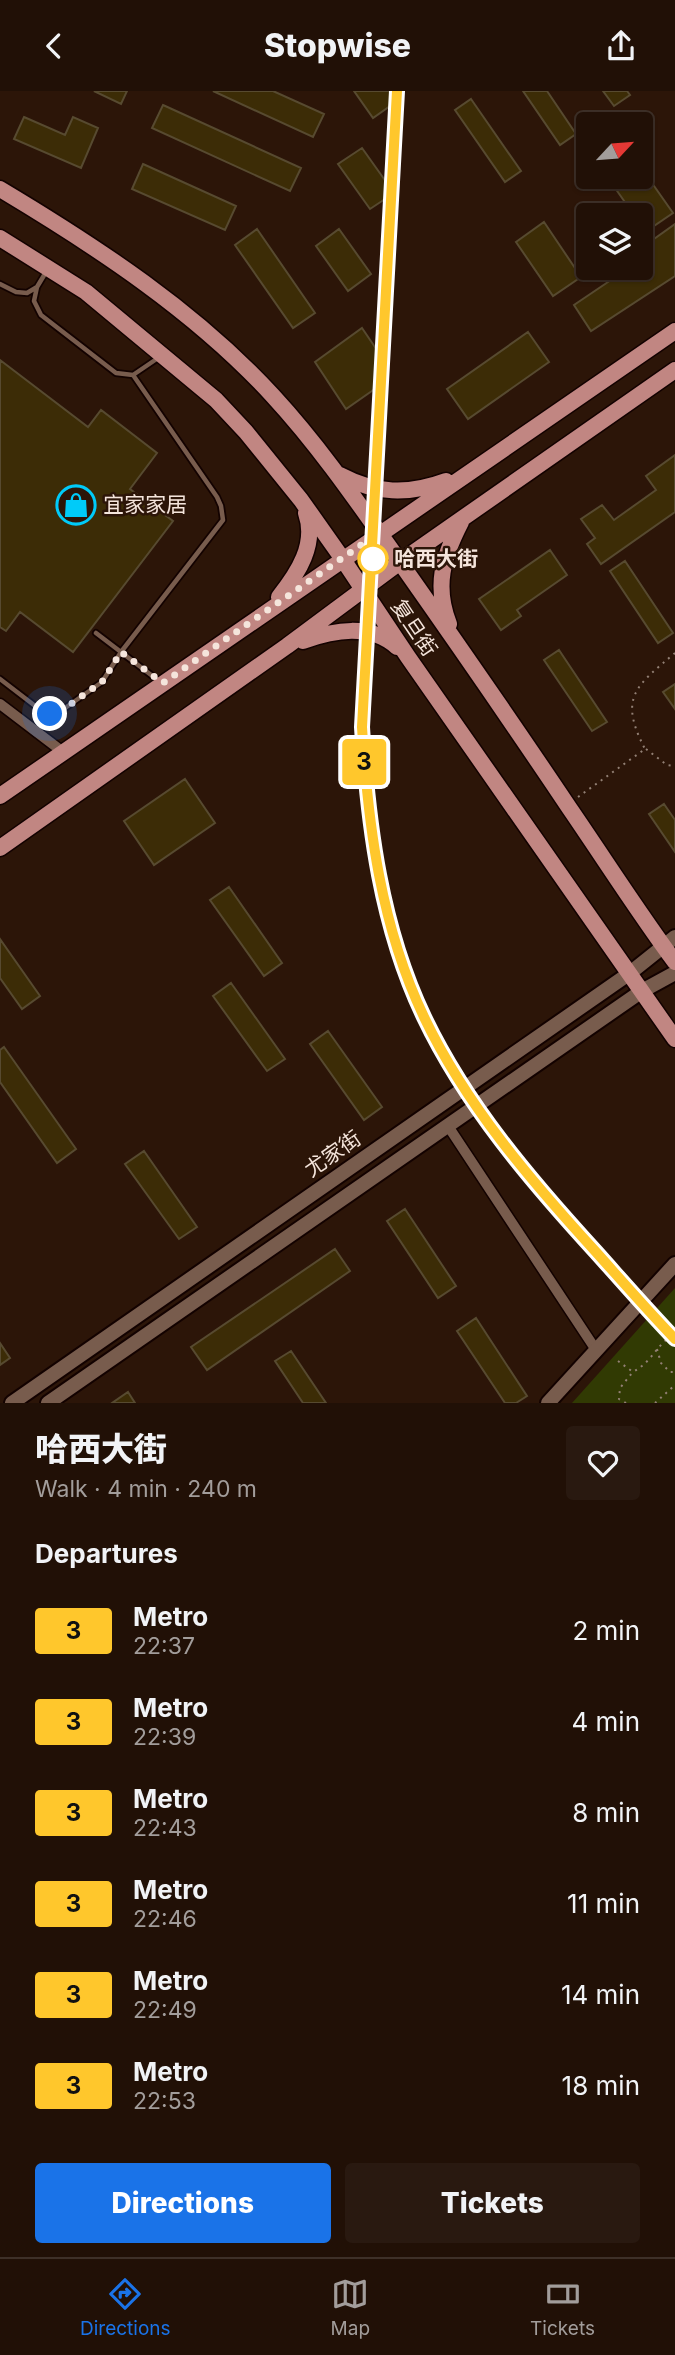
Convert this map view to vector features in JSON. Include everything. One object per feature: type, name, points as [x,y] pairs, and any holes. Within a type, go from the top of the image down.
[{"type":"main road","name":"复旦街","points":[[0,189],[78,236],[151,289],[229,352],[304,431],[380,533],[567,804],[669,941],[675,962]]},
{"type":"main road","name":"复旦街","points":[[0,238],[86,292],[216,400],[246,432],[342,558],[675,1039]]},
{"type":"main road","points":[[0,796],[675,331]]},
{"type":"main road","points":[[0,848],[364,591],[400,562],[675,370]]},
{"type":"main road","points":[[335,473],[373,489],[399,492],[416,491],[468,473]]},
{"type":"main road","points":[[268,611],[294,577],[309,542],[309,522],[301,501]]},
{"type":"main road","points":[[455,640],[445,614],[441,591],[442,571],[448,547],[463,519]]},
{"type":"main road","points":[[287,646],[330,632],[365,631],[384,637],[408,657]]},
{"type":"main road","name":"尤家街","points":[[12,1403],[630,973],[669,941]]},
{"type":"main road","name":"尤家街","points":[[48,1403],[642,992],[675,973]]},
{"type":"main road","points":[[548,1403],[675,1264]]},
{"type":"street","points":[[0,703],[63,752]]},
{"type":"street","points":[[448,1126],[596,1350]]},
{"type":"lane","points":[[49,268],[37,287],[34,301],[36,308],[49,323],[116,373],[132,375],[140,372],[163,354]]},
{"type":"lane","points":[[0,284],[16,292],[27,293],[37,287]]},
{"type":"lane","points":[[0,679],[43,712],[50,714],[58,713],[102,682],[121,652],[223,520],[217,497],[132,375]]},
{"type":"lane","points":[[96,633],[163,683]]},
{"type":"path","points":[[675,653],[645,678],[634,697],[631,710],[633,722],[645,749],[667,765],[675,765]]},
{"type":"path","points":[[567,804],[645,749]]},
{"type":"path","points":[[625,1403],[619,1399],[620,1388],[633,1372],[652,1358],[663,1341],[675,1333]]},
{"type":"path","points":[[657,1348],[661,1363],[670,1372],[675,1372]]},
{"type":"path","points":[[618,1361],[633,1372]]},
{"type":"path","points":[[655,1403],[675,1385]]},
{"type":"green space","points":[[675,1288],[675,1403],[572,1403]]},
{"type":"building","points":[[94,91],[127,91],[121,104]]},
{"type":"building","points":[[213,91],[273,91],[324,114],[313,137]]},
{"type":"building","points":[[354,91],[389,91],[397,101],[373,118]]},
{"type":"building","points":[[523,91],[547,91],[576,134],[560,145]]},
{"type":"building","points":[[603,91],[627,91],[630,95],[614,106]]},
{"type":"building","points":[[471,99],[521,171],[505,182],[455,110]]},
{"type":"building","points":[[163,105],[301,168],[290,191],[152,128]]},
{"type":"building","points":[[24,117],[65,135],[73,117],[98,128],[81,168],[14,139]]},
{"type":"building","points":[[362,148],[394,193],[370,209],[338,164]]},
{"type":"building","points":[[143,164],[236,206],[225,230],[132,189]]},
{"type":"building","points":[[653,185],[673,213],[653,227],[653,203],[626,203],[616,189],[653,189]]},
{"type":"building","points":[[544,222],[576,270],[577,280],[553,296],[516,242]]},
{"type":"building","points":[[675,224],[675,276],[591,331],[574,305],[608,282],[607,280],[653,280],[653,240]]},
{"type":"building","points":[[257,229],[315,313],[293,328],[235,245]]},
{"type":"building","points":[[339,229],[371,274],[348,291],[316,246]]},
{"type":"building","points":[[362,328],[381,356],[379,386],[346,409],[315,362]]},
{"type":"building","points":[[528,332],[549,362],[468,419],[447,389]]},
{"type":"building","name":"宜家家居","points":[[0,360],[88,427],[101,410],[157,453],[130,489],[173,521],[73,652],[20,612],[6,631],[0,627]]},
{"type":"building","points":[[675,455],[675,512],[601,564],[587,544],[595,538],[581,519],[602,505],[614,520],[656,490],[646,476]]},
{"type":"building","points":[[550,550],[567,575],[517,610],[521,616],[501,630],[479,599]]},
{"type":"building","points":[[625,561],[673,633],[658,643],[610,571]]},
{"type":"building","points":[[559,650],[607,722],[592,731],[544,660]]},
{"type":"building","points":[[675,684],[675,709],[663,692]]},
{"type":"building","points":[[185,779],[215,823],[154,865],[124,821]]},
{"type":"building","points":[[664,804],[675,820],[675,852],[649,814]]},
{"type":"building","points":[[229,887],[282,963],[264,976],[210,900]]},
{"type":"building","points":[[0,939],[40,996],[22,1009],[0,978]]},
{"type":"building","points":[[231,983],[285,1059],[267,1071],[213,996]]},
{"type":"building","points":[[328,1031],[382,1107],[364,1120],[310,1044]]},
{"type":"building","points":[[4,1047],[76,1149],[57,1163],[0,1082],[0,1050]]},
{"type":"building","points":[[144,1151],[197,1227],[179,1239],[125,1164]]},
{"type":"building","points":[[405,1209],[456,1286],[438,1298],[387,1221]]},
{"type":"building","points":[[335,1249],[350,1271],[207,1370],[191,1347]]},
{"type":"building","points":[[476,1318],[527,1396],[516,1403],[505,1403],[457,1331]]},
{"type":"building","points":[[0,1343],[10,1358],[0,1365]]},
{"type":"building","points":[[291,1351],[326,1403],[303,1403],[275,1361]]},
{"type":"building","points":[[128,1392],[135,1403],[112,1403]]},
{"type":"metro line","name":"3","points":[[397,91],[362,727],[366,795],[376,859],[395,941],[424,1017],[460,1080],[530,1179],[675,1339]]},
{"type":"place","name":"宜家家居","points":[[76,505]]},
{"type":"place","name":"哈西大街","points":[[373,559]]},
{"type":"route","points":[[50,714],[58,713],[102,682],[121,652],[163,683],[361,545],[373,559]]}]
